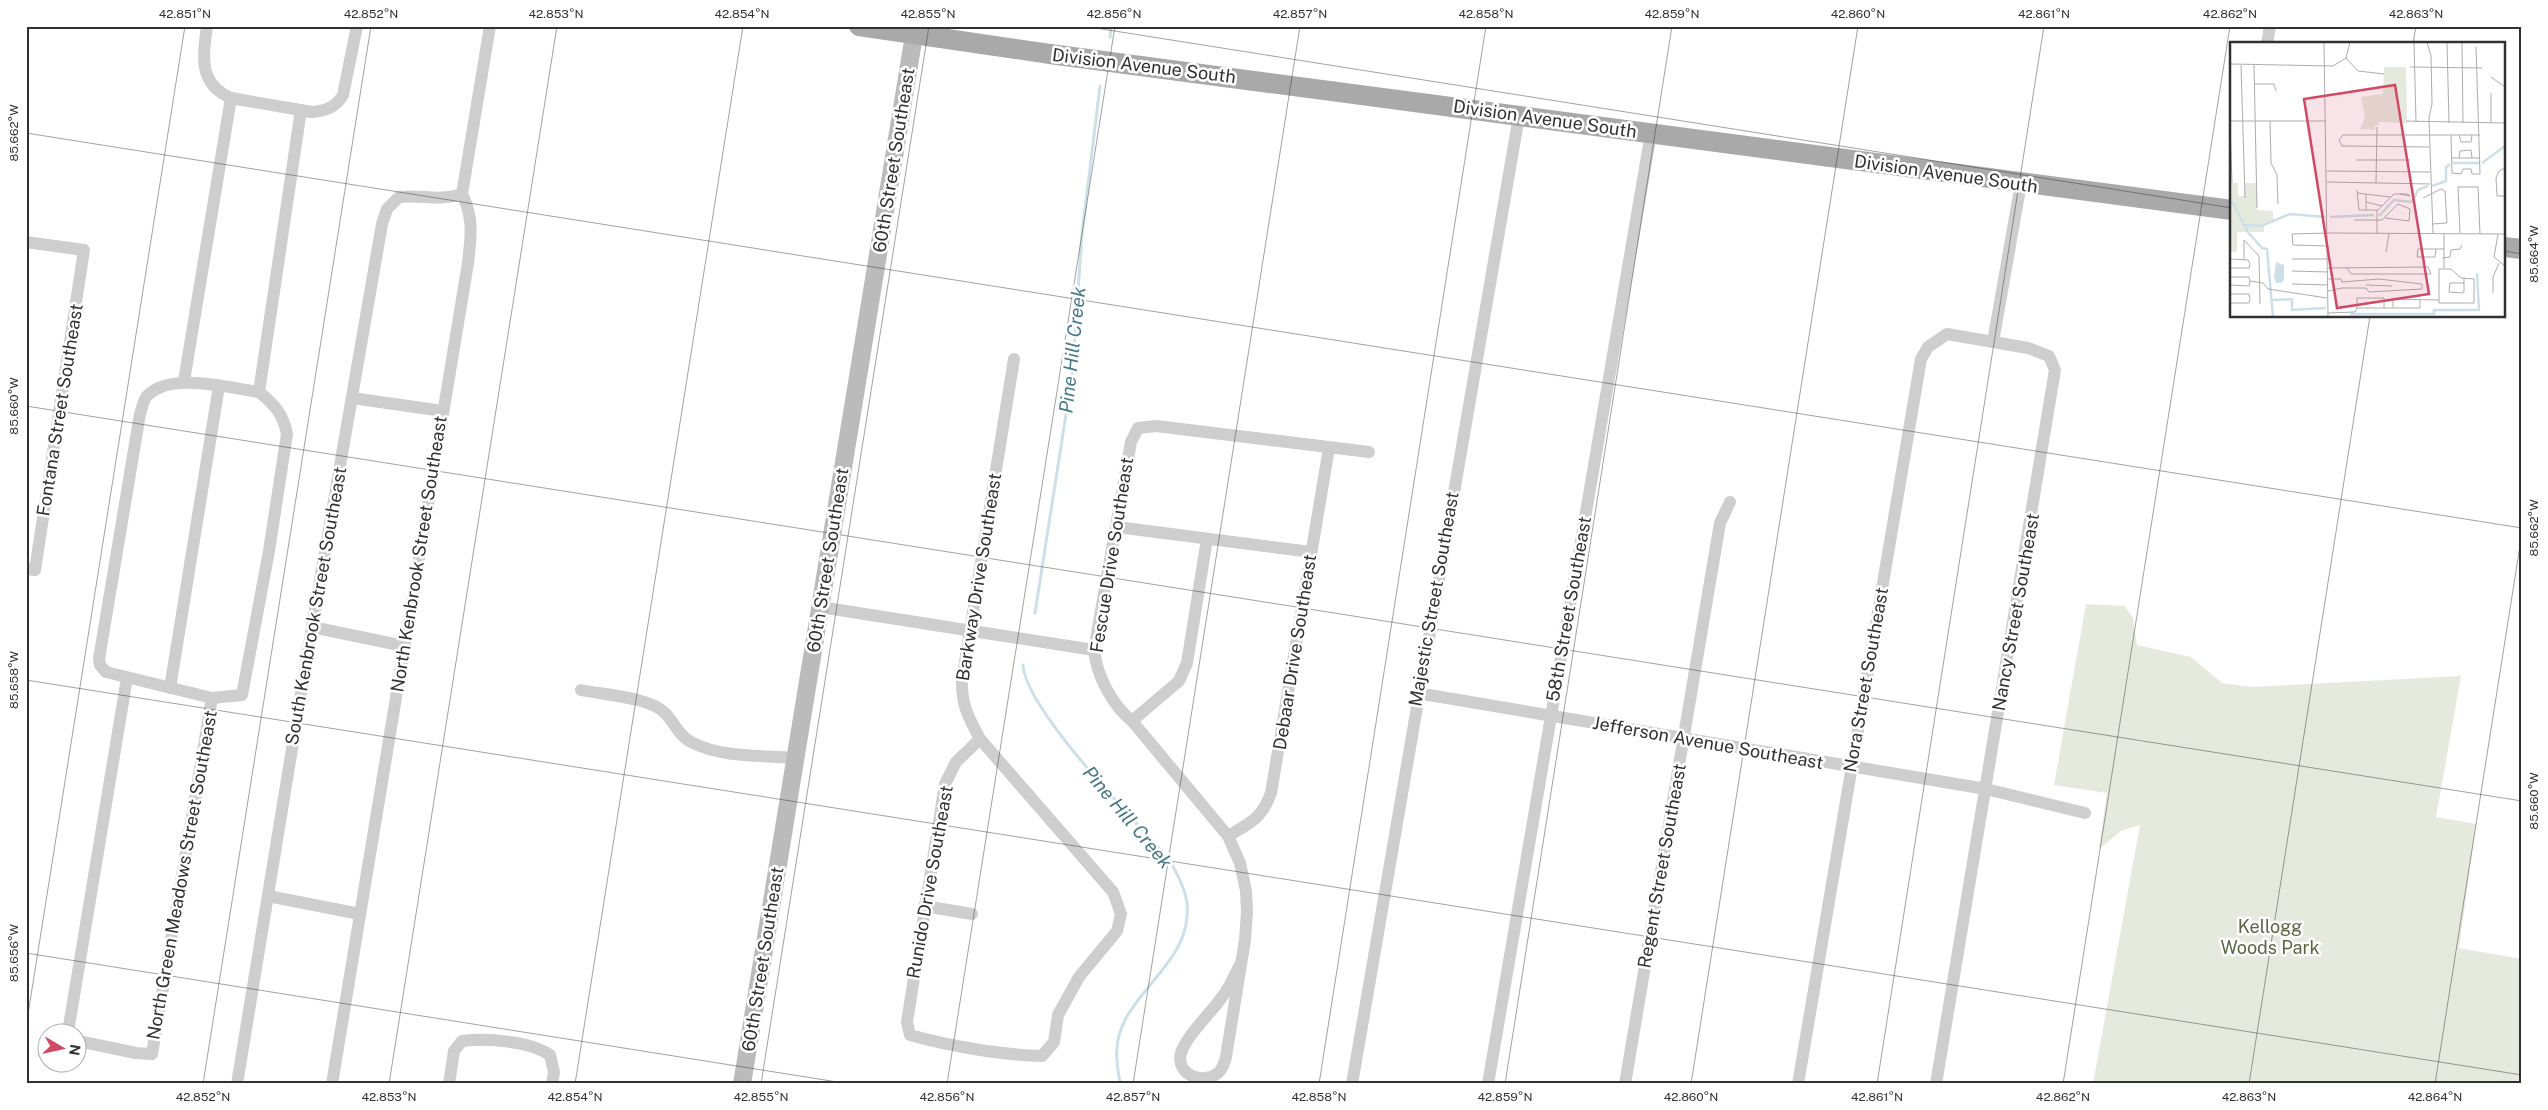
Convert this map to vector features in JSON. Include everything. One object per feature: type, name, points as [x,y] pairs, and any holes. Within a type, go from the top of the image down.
[{"type":"main road","name":"Division Avenue South","points":[[858,26],[915,31],[1518,116],[2230,210]]},
{"type":"main road","name":"60th Street Southeast","points":[[742,1084],[794,758],[915,31]]},
{"type":"main road","points":[[2506,247],[2522,249]]},
{"type":"street","points":[[207,26],[203,63],[219,93],[231,98],[301,110],[323,111],[338,104],[347,78],[357,26]]},
{"type":"street","name":"North Kenbrook Street Southeast","points":[[332,1084],[471,232],[469,209],[462,194],[490,26]]},
{"type":"street","points":[[2267,42],[2270,26]]},
{"type":"street","points":[[184,382],[231,98]]},
{"type":"street","points":[[212,698],[106,672],[100,665],[100,659],[140,414],[146,396],[164,386],[184,382],[259,392],[301,110]]},
{"type":"street","name":"Majestic Street Southeast","points":[[1352,1084],[1417,694],[1518,116]]},
{"type":"street","name":"58th Street Southeast","points":[[1488,1084],[1650,133]]},
{"type":"street","points":[[1994,342],[2021,183]]},
{"type":"street","name":"South Kenbrook Street Southeast","points":[[237,1084],[374,264],[387,209],[399,197],[412,195],[442,199],[462,194]]},
{"type":"street","name":"Fontana Street Southeast","points":[[26,242],[84,250],[31,570]]},
{"type":"street","name":"Nora Street Southeast","points":[[1798,1084],[1922,359],[1928,347],[1947,334],[1994,342]]},
{"type":"street","name":"Nancy Street Southeast","points":[[1936,1084],[2055,370],[2049,356],[2028,348],[1994,342]]},
{"type":"street","name":"Barkway Drive Southeast","points":[[910,1035],[1018,1055],[1042,1056],[1054,1042],[1058,1015],[1068,996],[1079,977],[1117,931],[1121,914],[1113,892],[980,740],[965,712],[962,690],[970,632],[1014,359]]},
{"type":"street","points":[[170,688],[219,386]]},
{"type":"street","name":"North Green Meadows Street Southeast","points":[[88,1043],[136,1053],[152,1054],[212,698],[242,695],[269,551],[288,434],[277,406],[259,392]]},
{"type":"street","points":[[352,398],[443,411]]},
{"type":"street","name":"Fescue Drive Southeast","points":[[1241,963],[1224,995],[1186,1043],[1181,1054],[1180,1062],[1184,1070],[1194,1078],[1208,1078],[1215,1075],[1221,1070],[1226,1057],[1241,963],[1247,921],[1246,891],[1240,863],[1228,836],[1132,721],[1120,712],[1096,663],[1094,650],[1117,527],[1130,442],[1138,428],[1156,426],[1329,448]]},
{"type":"street","points":[[1329,448],[1369,452]]},
{"type":"street","name":"Debaar Drive Southeast","points":[[1228,836],[1260,815],[1266,808],[1271,793],[1329,448]]},
{"type":"street","name":"Regent Street Southeast","points":[[1625,1084],[1720,523],[1730,502]]},
{"type":"street","points":[[1117,527],[1310,552]]},
{"type":"street","points":[[1132,721],[1179,680],[1187,663],[1207,539]]},
{"type":"street","points":[[820,607],[1094,650]]},
{"type":"street","points":[[312,627],[404,646]]},
{"type":"street","points":[[70,1022],[127,678]]},
{"type":"street","points":[[582,690],[650,704],[665,713],[676,730],[692,743],[717,752],[794,758]]},
{"type":"street","name":"Jefferson Avenue Southeast","points":[[1417,694],[1986,789],[2086,813]]},
{"type":"street","name":"Runido Drive Southeast","points":[[910,1035],[907,1022],[924,906],[945,784],[956,762],[980,740]]},
{"type":"street","points":[[268,896],[360,914]]},
{"type":"street","points":[[924,906],[972,914]]},
{"type":"street","points":[[449,1084],[454,1051],[462,1041],[479,1039],[540,1048],[550,1055],[554,1072],[552,1084]]},
{"type":"green space","name":"Kellogg Woods Park","points":[[2086,604],[2125,606],[2133,618],[2137,645],[2191,657],[2222,683],[2252,687],[2461,676],[2436,817],[2476,824],[2459,948],[2522,959],[2522,1084],[2093,1084],[2140,825],[2121,831],[2099,849],[2107,793],[2054,785]]},
{"type":"waterway","name":"Pine Hill Creek","points":[[1110,37],[1111,26]]},
{"type":"waterway","name":"Pine Hill Creek","points":[[1035,613],[1072,376],[1082,234],[1100,86]]},
{"type":"waterway","name":"Pine Hill Creek","points":[[1023,665],[1029,685],[1043,710],[1085,766],[1170,861],[1186,897],[1186,926],[1178,947],[1126,1018],[1118,1038],[1117,1061],[1121,1084]]}]
